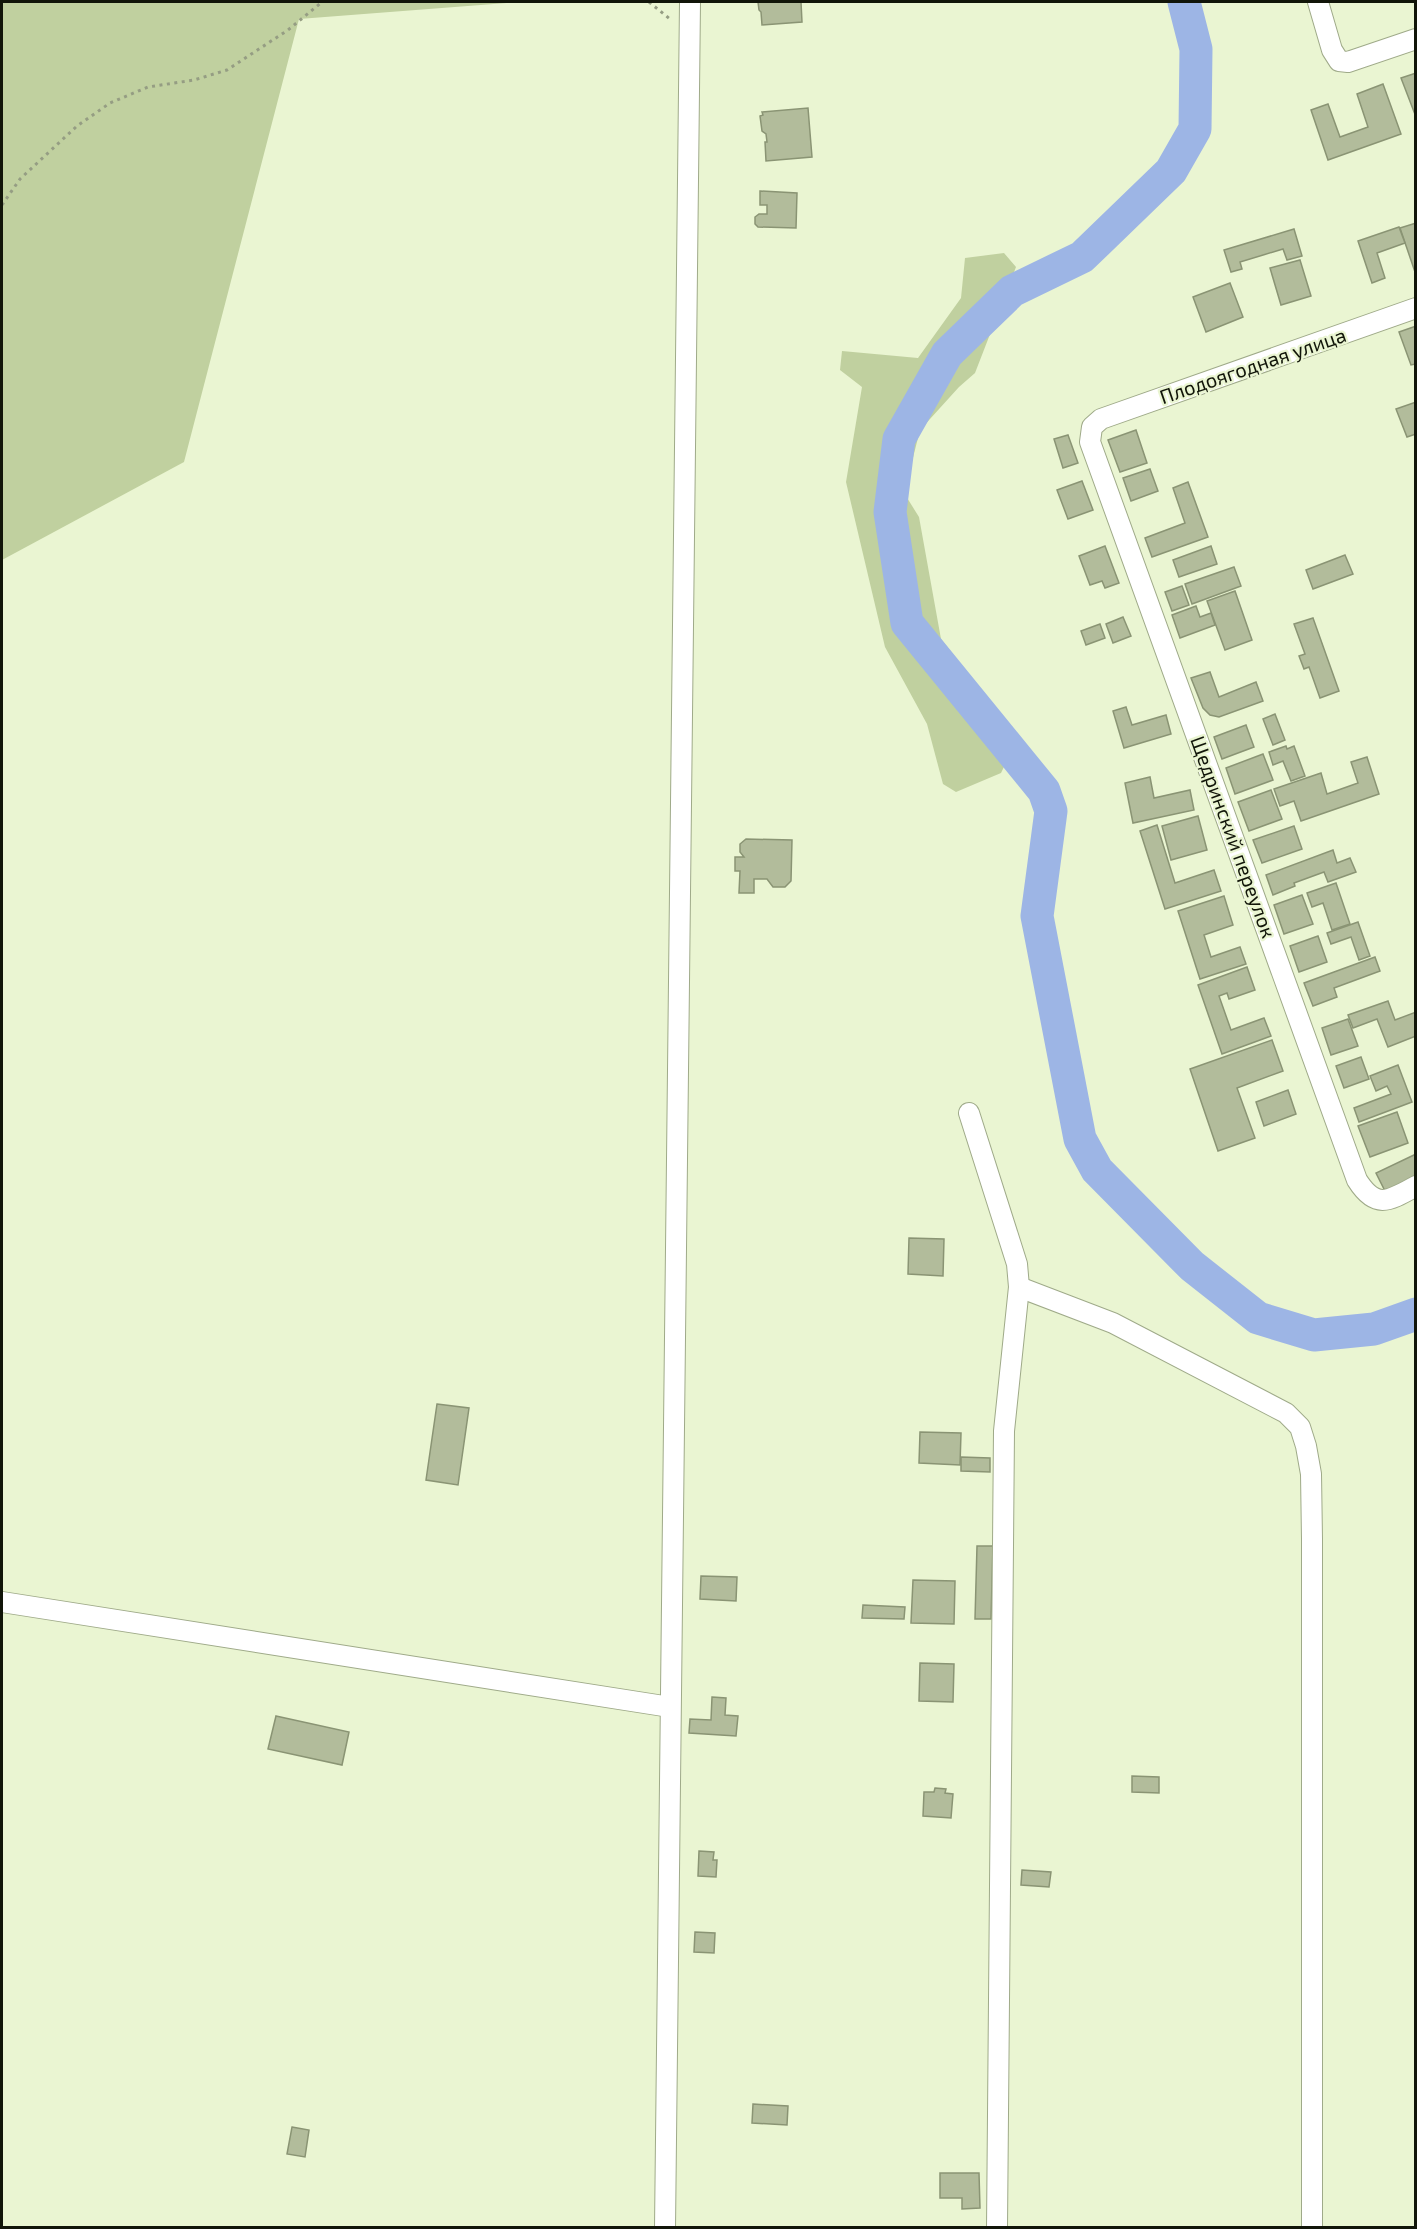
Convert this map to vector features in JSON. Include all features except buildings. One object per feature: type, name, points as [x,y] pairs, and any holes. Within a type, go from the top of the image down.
[{"type":"street","points":[[665,2228],[690,2]]},
{"type":"street","points":[[1318,2],[1332,50],[1339,61],[1348,63],[1416,39]]},
{"type":"street","name":"Плодоягодная улица","points":[[1092,427],[1101,419],[1416,308]]},
{"type":"street","name":"Щедринский переулок","points":[[1092,427],[1090,442],[1357,1180],[1374,1199],[1385,1201],[1416,1186]]},
{"type":"street","points":[[969,1113],[1017,1264],[1020,1287],[1004,1431],[997,2228]]},
{"type":"street","points":[[1020,1287],[1113,1323],[1286,1413],[1300,1427],[1311,1474],[1312,1517],[1312,2228]]},
{"type":"street","points":[[2,1602],[670,1707]]},
{"type":"path","points":[[2,205],[20,179],[77,126],[110,103],[148,87],[194,80],[227,70],[288,30],[322,2]]},
{"type":"green space","points":[[2,2],[521,2],[299,19],[184,462],[2,560]]},
{"type":"green space","points":[[1004,253],[1016,267],[975,373],[920,430],[904,493],[919,517],[941,639],[1018,738],[1001,773],[956,792],[943,784],[927,724],[885,647],[846,482],[862,387],[840,370],[842,351],[918,358],[961,298],[965,258]]},
{"type":"waterway","points":[[1184,2],[1196,49],[1195,129],[1171,171],[1082,257],[1012,291],[947,354],[899,439],[890,512],[907,623],[1044,791],[1051,811],[1037,916],[1080,1139],[1097,1170],[1192,1266],[1258,1318],[1314,1335],[1374,1329],[1416,1314]]}]
